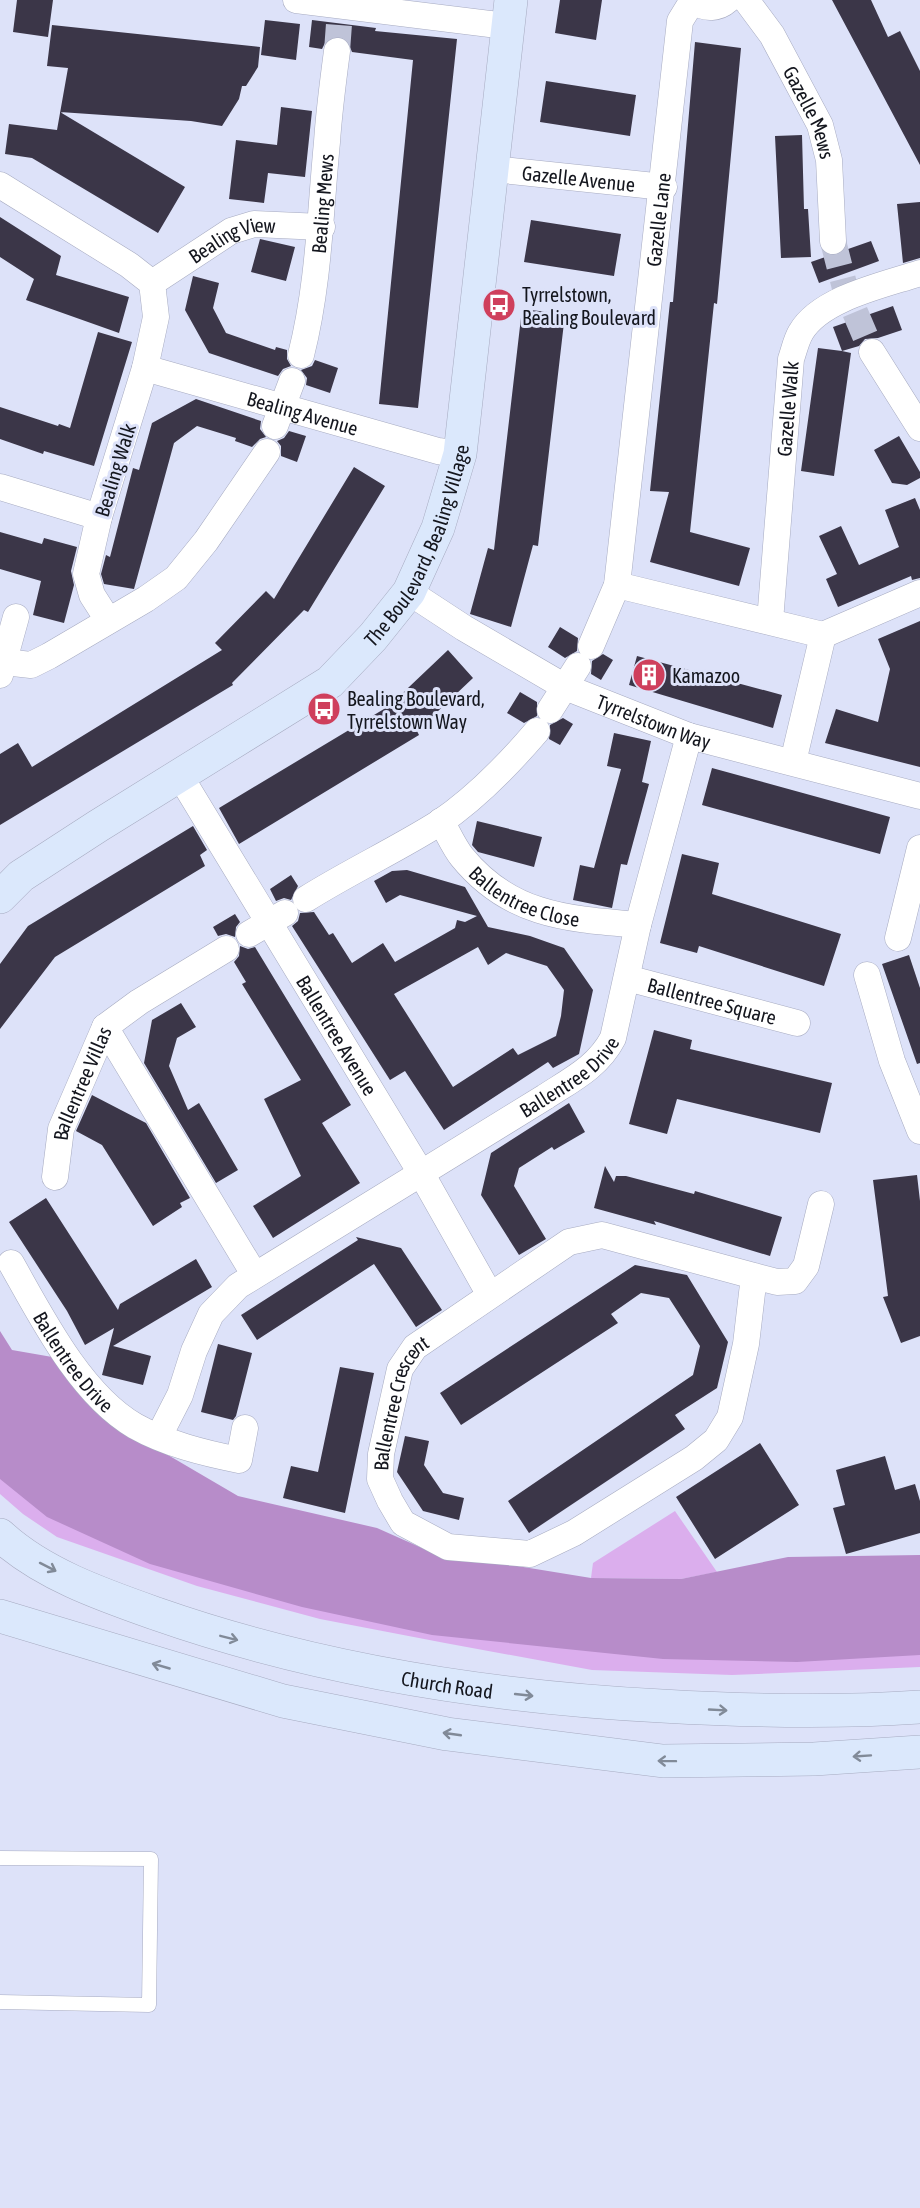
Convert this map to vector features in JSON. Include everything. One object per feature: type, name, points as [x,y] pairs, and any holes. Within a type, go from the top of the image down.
[{"type":"main road","name":"The Boulevard, Bealing Village","points":[[0,897],[21,876],[330,682],[374,637],[409,591],[438,528],[460,454],[493,169],[508,13]]},
{"type":"main road","name":"Church Road","points":[[0,1535],[18,1552],[100,1594],[216,1634],[361,1671],[476,1689],[592,1702],[745,1711],[920,1707]]},
{"type":"main road","points":[[0,1616],[283,1701],[447,1734],[663,1761],[814,1759],[920,1752]]},
{"type":"street","points":[[296,0],[341,9],[508,13]]},
{"type":"street","points":[[692,0],[707,7],[723,4],[728,0]]},
{"type":"street","name":"Gazelle Lane","points":[[578,666],[617,585],[664,187],[681,21],[692,0]]},
{"type":"street","name":"Gazelle Mews","points":[[746,0],[751,3],[772,35],[820,125],[829,160],[833,241]]},
{"type":"street","name":"Bealing Mews","points":[[301,355],[312,312],[322,227],[327,143],[337,51]]},
{"type":"street","name":"Gazelle Avenue","points":[[493,169],[664,187]]},
{"type":"street","points":[[1,189],[62,222],[129,265],[152,283]]},
{"type":"street","name":"Bealing View","points":[[152,283],[231,231],[254,224],[322,227]]},
{"type":"street","name":"Gazelle Walk","points":[[770,621],[792,359],[801,332],[815,316],[837,301],[849,299],[920,273]]},
{"type":"street","name":"Bealing Walk","points":[[108,620],[92,595],[86,574],[99,517],[145,368],[156,317],[152,283]]},
{"type":"street","points":[[872,352],[920,428]]},
{"type":"street","name":"Bealing Avenue","points":[[145,368],[279,417],[460,454]]},
{"type":"street","points":[[279,417],[292,381]]},
{"type":"street","points":[[16,616],[2,669],[31,665],[146,599],[176,578],[206,541],[267,452]]},
{"type":"street","points":[[0,487],[99,517]]},
{"type":"street","points":[[617,585],[823,635],[920,593]]},
{"type":"street","name":"Tyrrelstown Way","points":[[409,591],[464,628],[578,666],[689,736],[920,796]]},
{"type":"street","points":[[793,762],[823,635]]},
{"type":"street","points":[[306,899],[346,873],[441,821],[508,765],[544,721],[578,666]]},
{"type":"street","name":"Ballentree Drive","points":[[159,1436],[180,1395],[194,1351],[211,1314],[254,1274],[593,1066],[605,1052],[613,1038],[638,925],[689,736]]},
{"type":"street","name":"Ballentree Avenue","points":[[180,776],[267,923],[421,1173],[490,1295]]},
{"type":"street","name":"Ballentree Close","points":[[441,821],[460,856],[484,881],[505,896],[562,918],[638,925]]},
{"type":"street","points":[[898,938],[920,848]]},
{"type":"street","name":"Ballentree Villas","points":[[55,1177],[60,1129],[105,1027],[139,1002],[226,949]]},
{"type":"street","points":[[867,975],[892,1061],[920,1131]]},
{"type":"street","name":"Ballentree Square","points":[[627,978],[797,1023]]},
{"type":"street","points":[[105,1027],[254,1274]]},
{"type":"street","name":"Ballentree Crescent","points":[[754,1276],[746,1344],[730,1417],[716,1440],[694,1458],[584,1527],[530,1554],[448,1547],[403,1523],[380,1479],[381,1454],[388,1414],[400,1369],[415,1347],[569,1242],[602,1235],[777,1282],[795,1281],[806,1266],[821,1204]]},
{"type":"street","name":"Ballentree Drive","points":[[11,1263],[52,1334],[102,1401],[135,1425],[195,1451],[240,1461],[245,1428]]},
{"type":"lane","points":[[0,1858],[151,1859],[149,2005],[0,2002]]},
{"type":"shaded area","points":[[0,1331],[12,1350],[58,1358],[156,1448],[238,1496],[377,1528],[431,1552],[591,1578],[681,1579],[788,1557],[920,1555],[920,1655],[797,1662],[663,1659],[432,1635],[302,1607],[150,1564],[47,1517],[0,1479]]},
{"type":"shaded area","points":[[0,1455],[91,1528],[920,1620],[920,1667],[732,1675],[592,1670],[320,1619],[197,1586],[57,1537],[23,1514],[0,1494]]},
{"type":"shaded area","points":[[675,1511],[717,1572],[681,1579],[591,1578],[593,1563]]},
{"type":"building","points":[[17,0],[53,0],[48,37],[13,32]]},
{"type":"building","points":[[560,0],[602,0],[596,40],[555,33]]},
{"type":"building","points":[[832,0],[871,0],[888,37],[900,31],[920,71],[920,165]]},
{"type":"building","points":[[265,20],[300,24],[296,60],[261,55]]},
{"type":"building","points":[[312,20],[376,28],[375,31],[457,39],[418,408],[379,404],[413,60],[352,52],[347,40],[338,36],[326,41],[322,49],[309,47]]},
{"type":"building","points":[[52,25],[260,47],[258,67],[246,86],[242,86],[239,99],[222,126],[191,121],[60,112],[68,68],[47,66]]},
{"type":"building","points":[[695,42],[741,48],[717,304],[714,303],[690,532],[750,548],[739,586],[650,562],[669,492],[650,491],[670,302],[673,302]]},
{"type":"building","points":[[546,81],[636,95],[630,136],[540,122]]},
{"type":"building","points":[[281,107],[312,111],[305,177],[268,173],[264,203],[229,199],[236,140],[277,145]]},
{"type":"building","points":[[60,112],[185,187],[158,233],[32,158],[5,154],[9,124],[57,130]]},
{"type":"building","points":[[802,135],[804,209],[808,209],[811,257],[781,258],[775,136]]},
{"type":"building","points":[[920,202],[920,258],[903,263],[897,204]]},
{"type":"building","points":[[0,217],[61,256],[56,275],[129,297],[119,333],[26,300],[34,279],[0,257]]},
{"type":"building","points":[[531,220],[621,234],[614,276],[524,262]]},
{"type":"building","points":[[260,239],[295,247],[286,281],[251,272]]},
{"type":"building","points":[[871,241],[879,261],[819,283],[811,262]]},
{"type":"building","points":[[193,276],[219,283],[213,308],[226,333],[275,350],[276,347],[287,350],[287,359],[291,366],[283,369],[278,376],[209,353],[185,310]]},
{"type":"building","points":[[893,306],[902,330],[878,338],[865,339],[859,346],[842,351],[833,327]]},
{"type":"building","points":[[522,309],[565,314],[538,546],[533,545],[511,627],[470,614],[488,548],[494,550]]},
{"type":"building","points":[[98,332],[132,342],[94,466],[44,451],[43,454],[0,439],[0,407],[70,428]]},
{"type":"building","points":[[818,348],[851,353],[834,476],[801,471]]},
{"type":"building","points":[[315,360],[338,368],[330,393],[306,385],[307,378],[301,370],[312,366]]},
{"type":"building","points":[[196,399],[261,421],[260,429],[266,437],[260,439],[252,447],[235,441],[236,438],[197,426],[174,443],[134,589],[104,584],[101,574],[106,555],[110,557],[133,468],[139,470],[152,423]]},
{"type":"building","points":[[289,431],[306,436],[297,462],[281,456],[281,446],[277,441],[284,438]]},
{"type":"building","points":[[899,436],[920,472],[920,478],[907,485],[892,483],[874,450]]},
{"type":"building","points":[[354,467],[385,486],[308,612],[304,610],[232,683],[233,685],[0,825],[0,754],[18,743],[32,767],[222,650],[215,643],[266,591],[274,599]]},
{"type":"building","points":[[915,498],[920,510],[920,578],[912,580],[911,576],[838,607],[826,579],[837,574],[819,536],[841,526],[859,565],[899,547],[885,510]]},
{"type":"building","points":[[0,532],[42,544],[44,538],[77,547],[71,571],[74,585],[64,623],[33,615],[41,581],[0,569]]},
{"type":"building","points":[[920,621],[920,767],[825,743],[836,709],[878,722],[890,669],[878,639]]},
{"type":"building","points":[[560,627],[578,638],[577,651],[565,658],[548,647]]},
{"type":"building","points":[[448,650],[473,678],[417,731],[419,735],[239,844],[219,808],[389,706]]},
{"type":"building","points":[[603,654],[613,660],[601,680],[591,674],[592,661]]},
{"type":"building","points":[[637,656],[782,695],[773,728],[629,685]]},
{"type":"building","points":[[520,692],[537,702],[537,716],[524,723],[507,713]]},
{"type":"building","points":[[563,718],[573,724],[560,745],[549,739],[550,725]]},
{"type":"building","points":[[614,733],[651,741],[642,782],[649,784],[627,865],[621,864],[612,908],[573,900],[580,865],[594,868],[621,769],[607,766]]},
{"type":"building","points":[[712,768],[890,817],[880,854],[702,805]]},
{"type":"building","points":[[477,821],[542,837],[534,867],[478,852],[472,845]]},
{"type":"building","points":[[193,826],[207,850],[200,855],[205,866],[55,957],[0,1029],[0,964],[28,926]]},
{"type":"building","points":[[682,854],[719,863],[712,894],[841,934],[824,986],[699,946],[697,953],[660,943]]},
{"type":"building","points":[[407,870],[465,887],[488,927],[530,936],[564,948],[593,990],[579,1054],[553,1068],[548,1062],[444,1130],[405,1071],[390,1080],[292,926],[298,921],[300,913],[314,912],[329,935],[333,933],[352,963],[383,943],[395,962],[455,928],[457,920],[465,922],[477,916],[400,895],[386,903],[374,881],[392,871]],"holes":[[[478,947],[488,965],[506,953],[547,966],[564,990],[556,1036],[518,1055],[513,1048],[453,1087],[394,994]]]},
{"type":"building","points":[[291,875],[298,886],[291,900],[284,898],[276,901],[270,889]]},
{"type":"building","points":[[235,914],[240,922],[236,927],[235,937],[226,934],[218,936],[213,927]]},
{"type":"building","points":[[240,946],[248,949],[255,947],[351,1105],[322,1123],[360,1183],[273,1238],[253,1206],[301,1176],[264,1099],[301,1080],[242,984],[246,982],[234,962],[239,956]]},
{"type":"building","points":[[909,955],[920,988],[920,1063],[917,1064],[882,964]]},
{"type":"building","points":[[181,1003],[196,1027],[177,1038],[169,1066],[188,1110],[199,1103],[238,1170],[216,1183],[144,1063],[152,1020]]},
{"type":"building","points":[[654,1030],[692,1040],[690,1049],[832,1083],[820,1133],[677,1099],[667,1134],[629,1124]]},
{"type":"building","points":[[92,1095],[146,1123],[190,1198],[180,1203],[182,1207],[153,1226],[102,1145],[76,1131]]},
{"type":"building","points":[[569,1103],[585,1132],[554,1150],[552,1147],[519,1168],[514,1186],[546,1239],[519,1255],[481,1195],[491,1153]]},
{"type":"building","points":[[605,1166],[614,1182],[616,1176],[626,1176],[694,1194],[695,1191],[782,1217],[770,1256],[654,1221],[656,1225],[594,1208]]},
{"type":"building","points":[[917,1175],[920,1201],[920,1336],[901,1343],[883,1297],[888,1296],[873,1180]]},
{"type":"building","points":[[46,1198],[118,1310],[120,1304],[196,1259],[212,1287],[113,1346],[151,1356],[143,1385],[102,1375],[114,1328],[85,1345],[67,1311],[9,1222]]},
{"type":"building","points":[[356,1237],[401,1248],[442,1310],[416,1327],[374,1264],[257,1340],[241,1315],[358,1240]]},
{"type":"building","points":[[635,1265],[687,1275],[728,1342],[717,1388],[675,1415],[685,1429],[529,1533],[508,1501],[693,1375],[700,1346],[669,1298],[641,1293],[611,1314],[618,1323],[461,1425],[440,1393]]},
{"type":"building","points":[[218,1344],[252,1353],[233,1420],[201,1412]]},
{"type":"building","points":[[340,1367],[374,1373],[345,1513],[283,1498],[291,1466],[318,1472]]},
{"type":"building","points":[[405,1436],[429,1441],[424,1465],[443,1493],[464,1498],[459,1520],[423,1511],[397,1472]]},
{"type":"building","points":[[760,1443],[799,1505],[715,1559],[676,1497]]},
{"type":"building","points":[[885,1456],[895,1490],[915,1484],[920,1501],[920,1533],[846,1554],[833,1508],[845,1505],[836,1470]]},
{"type":"tunnel","points":[[337,51],[339,24]]},
{"type":"tunnel","points":[[833,241],[845,288]]},
{"type":"tunnel","points":[[855,312],[872,352]]},
{"type":"place","name":"Tyrrelstown, Bealing Boulevard","points":[[499,305]]},
{"type":"place","name":"Kamazoo","points":[[649,675]]},
{"type":"place","name":"Bealing Boulevard, Tyrrelstown Way","points":[[324,709]]}]
